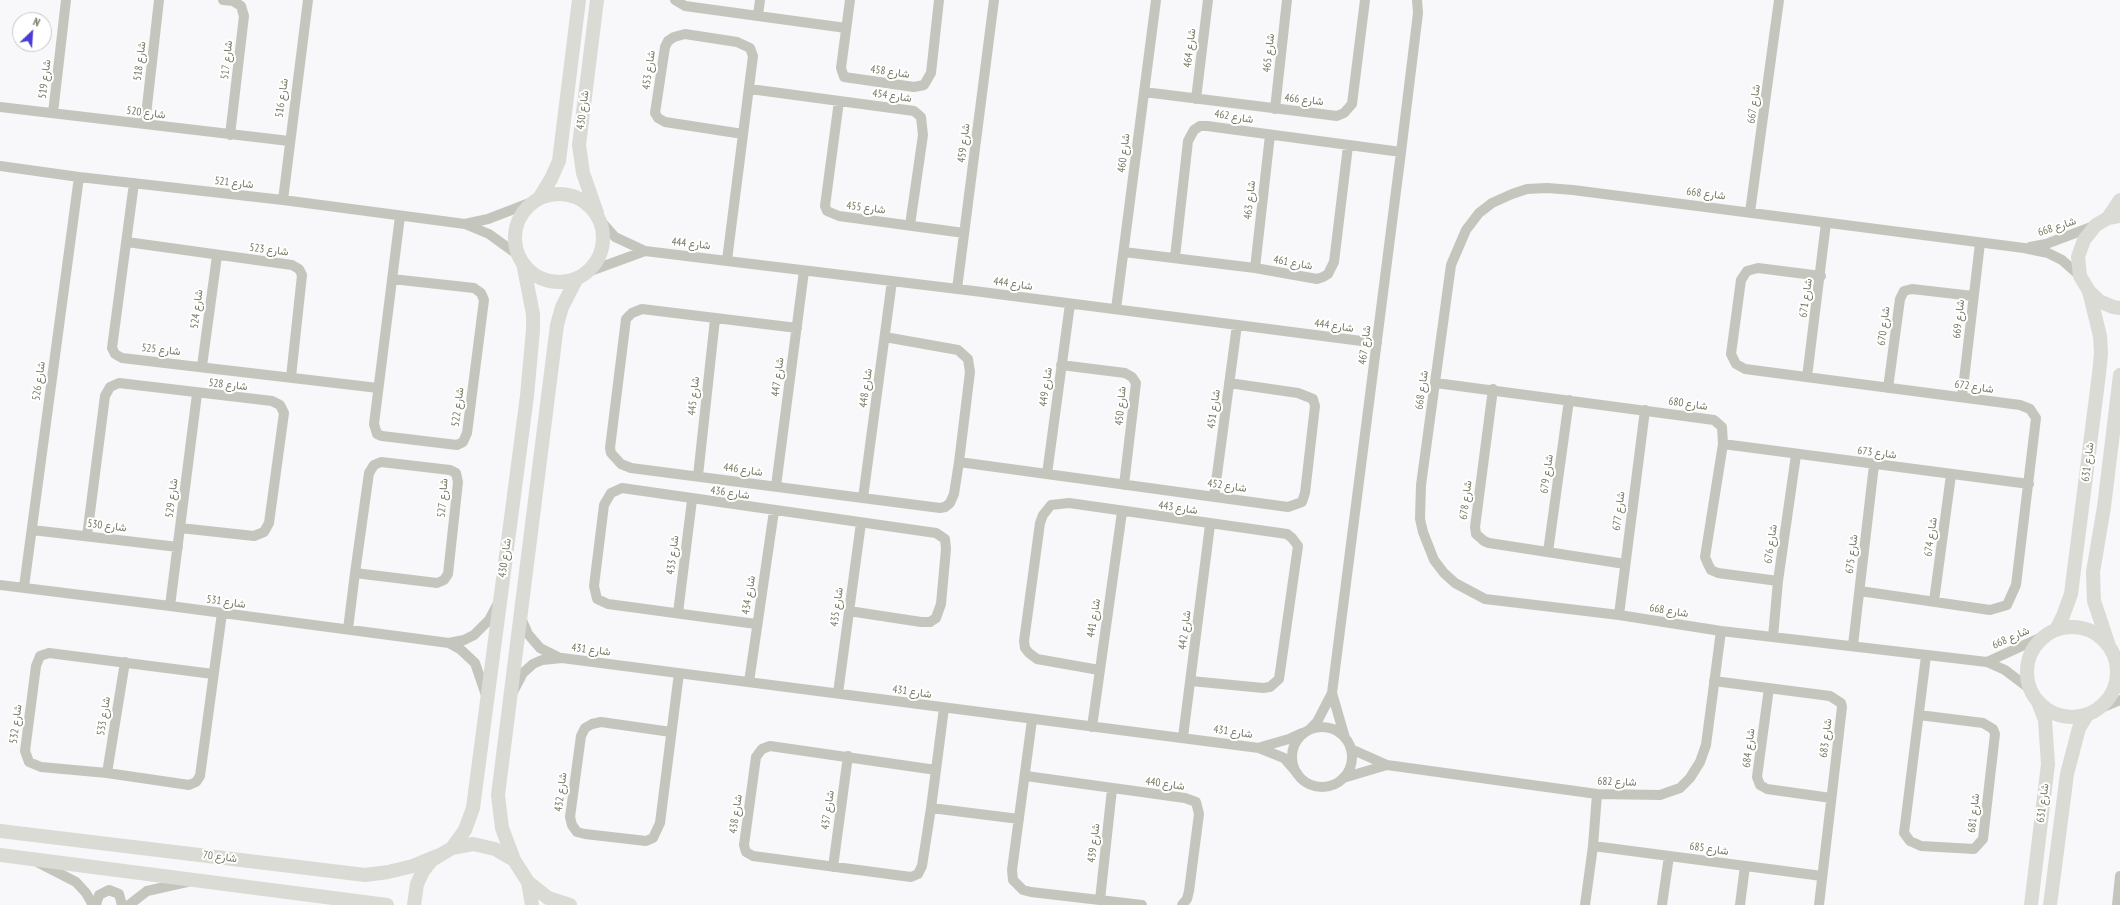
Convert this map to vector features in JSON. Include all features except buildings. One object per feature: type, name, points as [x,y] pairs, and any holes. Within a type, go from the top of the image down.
[{"type":"main road","name":"شارع 430","points":[[536,200],[552,179],[559,161],[579,0]]},
{"type":"main road","name":"شارع 430","points":[[597,0],[579,145],[583,173],[599,218]]},
{"type":"main road","points":[[555,193],[577,197],[589,205],[599,218],[603,239],[602,249],[593,266],[581,276],[560,282],[547,280],[535,275],[520,259],[515,246],[516,226],[519,217],[536,200],[555,193]]},
{"type":"main road","points":[[2120,200],[2114,217],[2096,225],[2084,240],[2078,257],[2080,276],[2089,291],[2099,301],[2113,307],[2120,308]]},
{"type":"main road","name":"شارع 430","points":[[452,848],[465,830],[470,818],[528,396],[533,314],[520,259]]},
{"type":"main road","name":"شارع 430","points":[[528,882],[514,860],[502,828],[498,795],[512,694],[557,325],[562,307],[581,276]]},
{"type":"main road","name":"شارع 631","points":[[2050,633],[2063,616],[2071,594],[2100,374],[2100,336],[2089,291]]},
{"type":"main road","name":"شارع 631","points":[[2114,656],[2094,602],[2093,572],[2104,508],[2120,375]]},
{"type":"main road","points":[[2070,627],[2085,629],[2098,635],[2114,656],[2117,670],[2112,694],[2093,712],[2078,717],[2060,716],[2048,710],[2038,702],[2030,689],[2026,672],[2027,664],[2033,649],[2050,633],[2070,627]]},
{"type":"main road","name":"شارع 631","points":[[2031,905],[2048,764],[2045,720],[2038,702]]},
{"type":"main road","name":"شارع 631","points":[[2050,905],[2067,774],[2079,728],[2093,712]]},
{"type":"main road","name":"شارع 70","points":[[0,831],[365,875],[388,872],[413,866],[452,848]]},
{"type":"main road","points":[[452,848],[463,845],[484,845],[495,849],[514,860]]},
{"type":"main road","points":[[0,855],[387,905]]},
{"type":"main road","points":[[414,905],[415,890],[420,877],[427,866],[437,856]]},
{"type":"main road","points":[[528,882],[532,905]]},
{"type":"main road","points":[[528,882],[548,898],[570,905]]},
{"type":"street","name":"شارع 519","points":[[53,113],[66,0]]},
{"type":"street","name":"شارع 518","points":[[145,124],[159,0]]},
{"type":"street","name":"شارع 517","points":[[223,0],[233,1],[241,6],[244,16],[230,135]]},
{"type":"street","name":"شارع 516","points":[[283,200],[289,141],[308,0]]},
{"type":"street","points":[[675,0],[685,6],[846,28]]},
{"type":"street","points":[[758,15],[760,0]]},
{"type":"street","name":"شارع 458","points":[[850,0],[841,68],[844,77],[920,87],[928,80],[931,73],[939,0]]},
{"type":"street","name":"شارع 459","points":[[957,289],[994,0]]},
{"type":"street","name":"شارع 460","points":[[1116,309],[1156,0]]},
{"type":"street","name":"شارع 464","points":[[1196,99],[1208,0]]},
{"type":"street","name":"شارع 465","points":[[1275,109],[1287,0]]},
{"type":"street","name":"شارع 466","points":[[1144,92],[1337,116],[1348,110],[1352,104],[1365,0]]},
{"type":"street","name":"شارع 467","points":[[1307,731],[1317,722],[1332,693],[1401,152],[1418,13],[1417,0]]},
{"type":"street","name":"شارع 667","points":[[1750,212],[1779,0]]},
{"type":"street","name":"شارع 453","points":[[727,260],[753,56],[750,48],[745,44],[737,42],[684,34],[674,37],[668,41],[665,47],[655,113],[658,118],[665,122],[743,134]]},
{"type":"street","name":"شارع 454","points":[[750,89],[914,111],[920,117],[923,135],[910,225]]},
{"type":"street","name":"شارع 455","points":[[838,101],[825,206],[827,211],[839,216],[964,233]]},
{"type":"street","name":"شارع 520","points":[[0,107],[289,141]]},
{"type":"street","name":"شارع 462","points":[[1175,257],[1188,141],[1194,130],[1200,126],[1401,152]]},
{"type":"street","name":"شارع 463","points":[[1255,268],[1270,135]]},
{"type":"street","name":"شارع 461","points":[[1124,252],[1175,257],[1255,268],[1317,279],[1328,274],[1334,262],[1348,146]]},
{"type":"street","name":"شارع 521","points":[[0,166],[79,177],[283,200],[465,224],[489,234],[520,259]]},
{"type":"street","name":"شارع 526","points":[[24,587],[79,177]]},
{"type":"street","name":"شارع 525","points":[[134,183],[112,348],[115,354],[122,358],[202,366],[378,388]]},
{"type":"street","name":"شارع 668","points":[[2030,689],[2005,670],[1987,662],[1926,656],[1853,645],[1721,631],[1618,615],[1486,599],[1456,583],[1444,573],[1426,544],[1420,519],[1421,485],[1451,265],[1466,230],[1479,213],[1492,203],[1527,189],[1547,188],[1750,212],[2024,248],[2048,253],[2062,260],[2080,276]]},
{"type":"street","name":"شارع 521","points":[[465,224],[488,219],[536,200]]},
{"type":"street","name":"شارع 522","points":[[392,279],[474,288],[481,293],[484,300],[467,433],[463,442],[457,445],[382,436],[377,434],[374,424],[378,388],[400,216]]},
{"type":"street","name":"شارع 444","points":[[599,218],[615,237],[645,251],[1116,309],[1377,344]]},
{"type":"street","name":"شارع 671","points":[[1807,377],[1821,276],[1826,223]]},
{"type":"street","name":"شارع 668","points":[[2024,248],[2046,244],[2096,225]]},
{"type":"street","name":"شارع 523","points":[[127,242],[216,256],[292,265],[299,269],[302,275],[290,377]]},
{"type":"street","name":"شارع 669","points":[[1962,397],[1980,243]]},
{"type":"street","name":"شارع 444","points":[[581,276],[645,251]]},
{"type":"street","name":"شارع 524","points":[[202,366],[216,256]]},
{"type":"street","name":"شارع 672","points":[[1821,276],[1758,268],[1747,271],[1741,280],[1731,354],[1736,364],[1745,369],[2026,406],[2034,413],[2036,418],[2016,585],[2007,605],[1990,610],[1860,591]]},
{"type":"street","name":"شارع 447","points":[[776,486],[804,271]]},
{"type":"street","name":"شارع 448","points":[[863,498],[892,281]]},
{"type":"street","name":"شارع 670","points":[[1888,388],[1900,299],[1904,291],[1912,289],[1973,296]]},
{"type":"street","name":"شارع 449","points":[[1047,474],[1070,304]]},
{"type":"street","name":"شارع 446","points":[[797,328],[642,309],[632,313],[626,319],[610,448],[616,458],[622,464],[631,468],[940,508],[946,506],[950,503],[954,494],[959,462],[970,372],[968,359],[958,350],[885,337]]},
{"type":"street","name":"شارع 445","points":[[698,476],[715,319]]},
{"type":"street","name":"شارع 451","points":[[1214,497],[1237,325]]},
{"type":"street","name":"شارع 450","points":[[1061,365],[1125,373],[1132,377],[1136,383],[1124,485]]},
{"type":"street","name":"شارع 528","points":[[88,536],[104,396],[110,387],[119,383],[197,394],[272,401],[280,405],[284,413],[269,523],[264,532],[254,536],[180,528]]},
{"type":"street","name":"شارع 452","points":[[959,462],[1288,507],[1302,502],[1305,492],[1315,406],[1313,399],[1298,393],[1230,383]]},
{"type":"street","name":"شارع 680","points":[[1436,383],[1493,389],[1714,420],[1722,427],[1723,444],[1706,557],[1708,564],[1711,570],[1718,573],[1778,581]]},
{"type":"street","name":"شارع 678","points":[[1493,389],[1475,527],[1476,534],[1489,544],[1625,564]]},
{"type":"street","name":"شارع 529","points":[[170,606],[197,394]]},
{"type":"street","name":"شارع 679","points":[[1548,552],[1569,400]]},
{"type":"street","name":"شارع 677","points":[[1618,615],[1644,410]]},
{"type":"street","name":"شارع 673","points":[[1723,444],[1796,455],[2029,484]]},
{"type":"street","name":"شارع 676","points":[[1773,637],[1778,581],[1796,455]]},
{"type":"street","name":"شارع 527","points":[[348,629],[355,573],[369,473],[374,465],[381,462],[450,470],[456,474],[458,482],[448,574],[444,580],[437,583],[355,573]]},
{"type":"street","name":"شارع 675","points":[[1853,645],[1874,465]]},
{"type":"street","name":"شارع 674","points":[[1934,601],[1951,475]]},
{"type":"street","name":"شارع 436","points":[[756,624],[608,604],[597,599],[594,586],[604,505],[611,493],[622,488],[692,500],[936,533],[945,539],[946,549],[941,604],[936,618],[930,622],[849,611]]},
{"type":"street","name":"شارع 433","points":[[678,613],[692,500]]},
{"type":"street","name":"شارع 443","points":[[1098,670],[1037,659],[1028,654],[1025,648],[1024,641],[1040,523],[1043,515],[1050,505],[1062,503],[1210,525],[1287,534],[1298,546],[1282,669],[1275,684],[1270,688],[1263,688],[1191,681]]},
{"type":"street","name":"شارع 434","points":[[749,682],[756,624],[774,511]]},
{"type":"street","name":"شارع 441","points":[[1092,727],[1098,670],[1122,512]]},
{"type":"street","name":"شارع 435","points":[[838,693],[861,523]]},
{"type":"street","name":"شارع 442","points":[[1182,737],[1191,681],[1210,525]]},
{"type":"street","name":"شارع 530","points":[[32,530],[178,547]]},
{"type":"street","name":"شارع 531","points":[[0,585],[348,629],[449,644],[460,649],[475,663],[487,697]]},
{"type":"street","name":"شارع 531","points":[[449,644],[464,640],[474,635],[489,620],[499,600]]},
{"type":"street","name":"شارع 532","points":[[213,674],[49,653],[40,656],[36,666],[25,752],[29,762],[41,767],[107,773],[189,785],[196,782],[200,776],[222,613]]},
{"type":"street","name":"شارع 431","points":[[521,618],[528,634],[540,648],[562,658]]},
{"type":"street","name":"شارع 682","points":[[1351,749],[1387,765],[1597,794],[1660,796],[1680,788],[1690,778],[1700,762],[1706,745],[1721,631]]},
{"type":"street","name":"شارع 668","points":[[1987,662],[2050,633]]},
{"type":"street","name":"شارع 681","points":[[1919,715],[1983,723],[1993,730],[1995,734],[1983,839],[1974,850],[1921,846],[1910,842],[1904,833],[1926,656]]},
{"type":"street","name":"شارع 431","points":[[512,694],[524,673],[533,664],[542,660],[562,658],[838,693],[1032,720],[1182,737],[1259,748],[1270,751],[1284,758],[1297,773]]},
{"type":"street","name":"شارع 533","points":[[107,773],[125,662]]},
{"type":"street","name":"شارع 432","points":[[671,732],[600,722],[592,724],[586,728],[581,736],[570,817],[572,825],[578,832],[646,841],[653,838],[660,823],[679,673]]},
{"type":"street","name":"شارع 683","points":[[1714,681],[1830,696],[1841,703],[1842,707],[1819,905]]},
{"type":"street","name":"شارع 684","points":[[1769,688],[1757,777],[1760,785],[1767,789],[1831,798]]},
{"type":"street","name":"شارع 467","points":[[1332,693],[1345,738]]},
{"type":"street","points":[[2093,712],[2120,700]]},
{"type":"street","name":"شارع 438","points":[[936,770],[848,756],[770,746],[762,749],[756,757],[744,845],[746,852],[753,856],[911,877],[918,874],[922,866],[931,808],[936,770],[944,708]]},
{"type":"street","points":[[1032,720],[1026,776],[1012,870],[1013,880],[1017,886],[1030,892],[1142,905]]},
{"type":"street","points":[[1325,727],[1340,732],[1345,738],[1351,749],[1351,765],[1343,778],[1334,784],[1324,787],[1313,786],[1304,781],[1297,773],[1292,762],[1293,750],[1297,740],[1307,731],[1325,727]]},
{"type":"street","name":"شارع 431","points":[[1259,748],[1289,739],[1307,731]]},
{"type":"street","name":"شارع 437","points":[[833,867],[848,756]]},
{"type":"street","name":"شارع 682","points":[[1343,778],[1387,765]]},
{"type":"street","name":"شارع 440","points":[[1026,776],[1185,798],[1196,802],[1199,814],[1189,891],[1187,899],[1182,905]]},
{"type":"street","name":"شارع 439","points":[[1100,900],[1112,789]]},
{"type":"street","points":[[1585,905],[1593,846],[1597,794]]},
{"type":"street","points":[[931,808],[1019,819]]},
{"type":"street","name":"شارع 685","points":[[1593,846],[1822,876]]},
{"type":"street","points":[[1662,905],[1669,856]]},
{"type":"street","points":[[32,859],[76,882],[86,892],[94,905]]},
{"type":"street","points":[[1740,905],[1745,866]]},
{"type":"street","points":[[2116,905],[2120,876]]},
{"type":"street","points":[[128,905],[141,895],[154,888],[193,880]]},
{"type":"street","points":[[94,905],[99,895],[109,890],[119,894],[122,905]]}]
